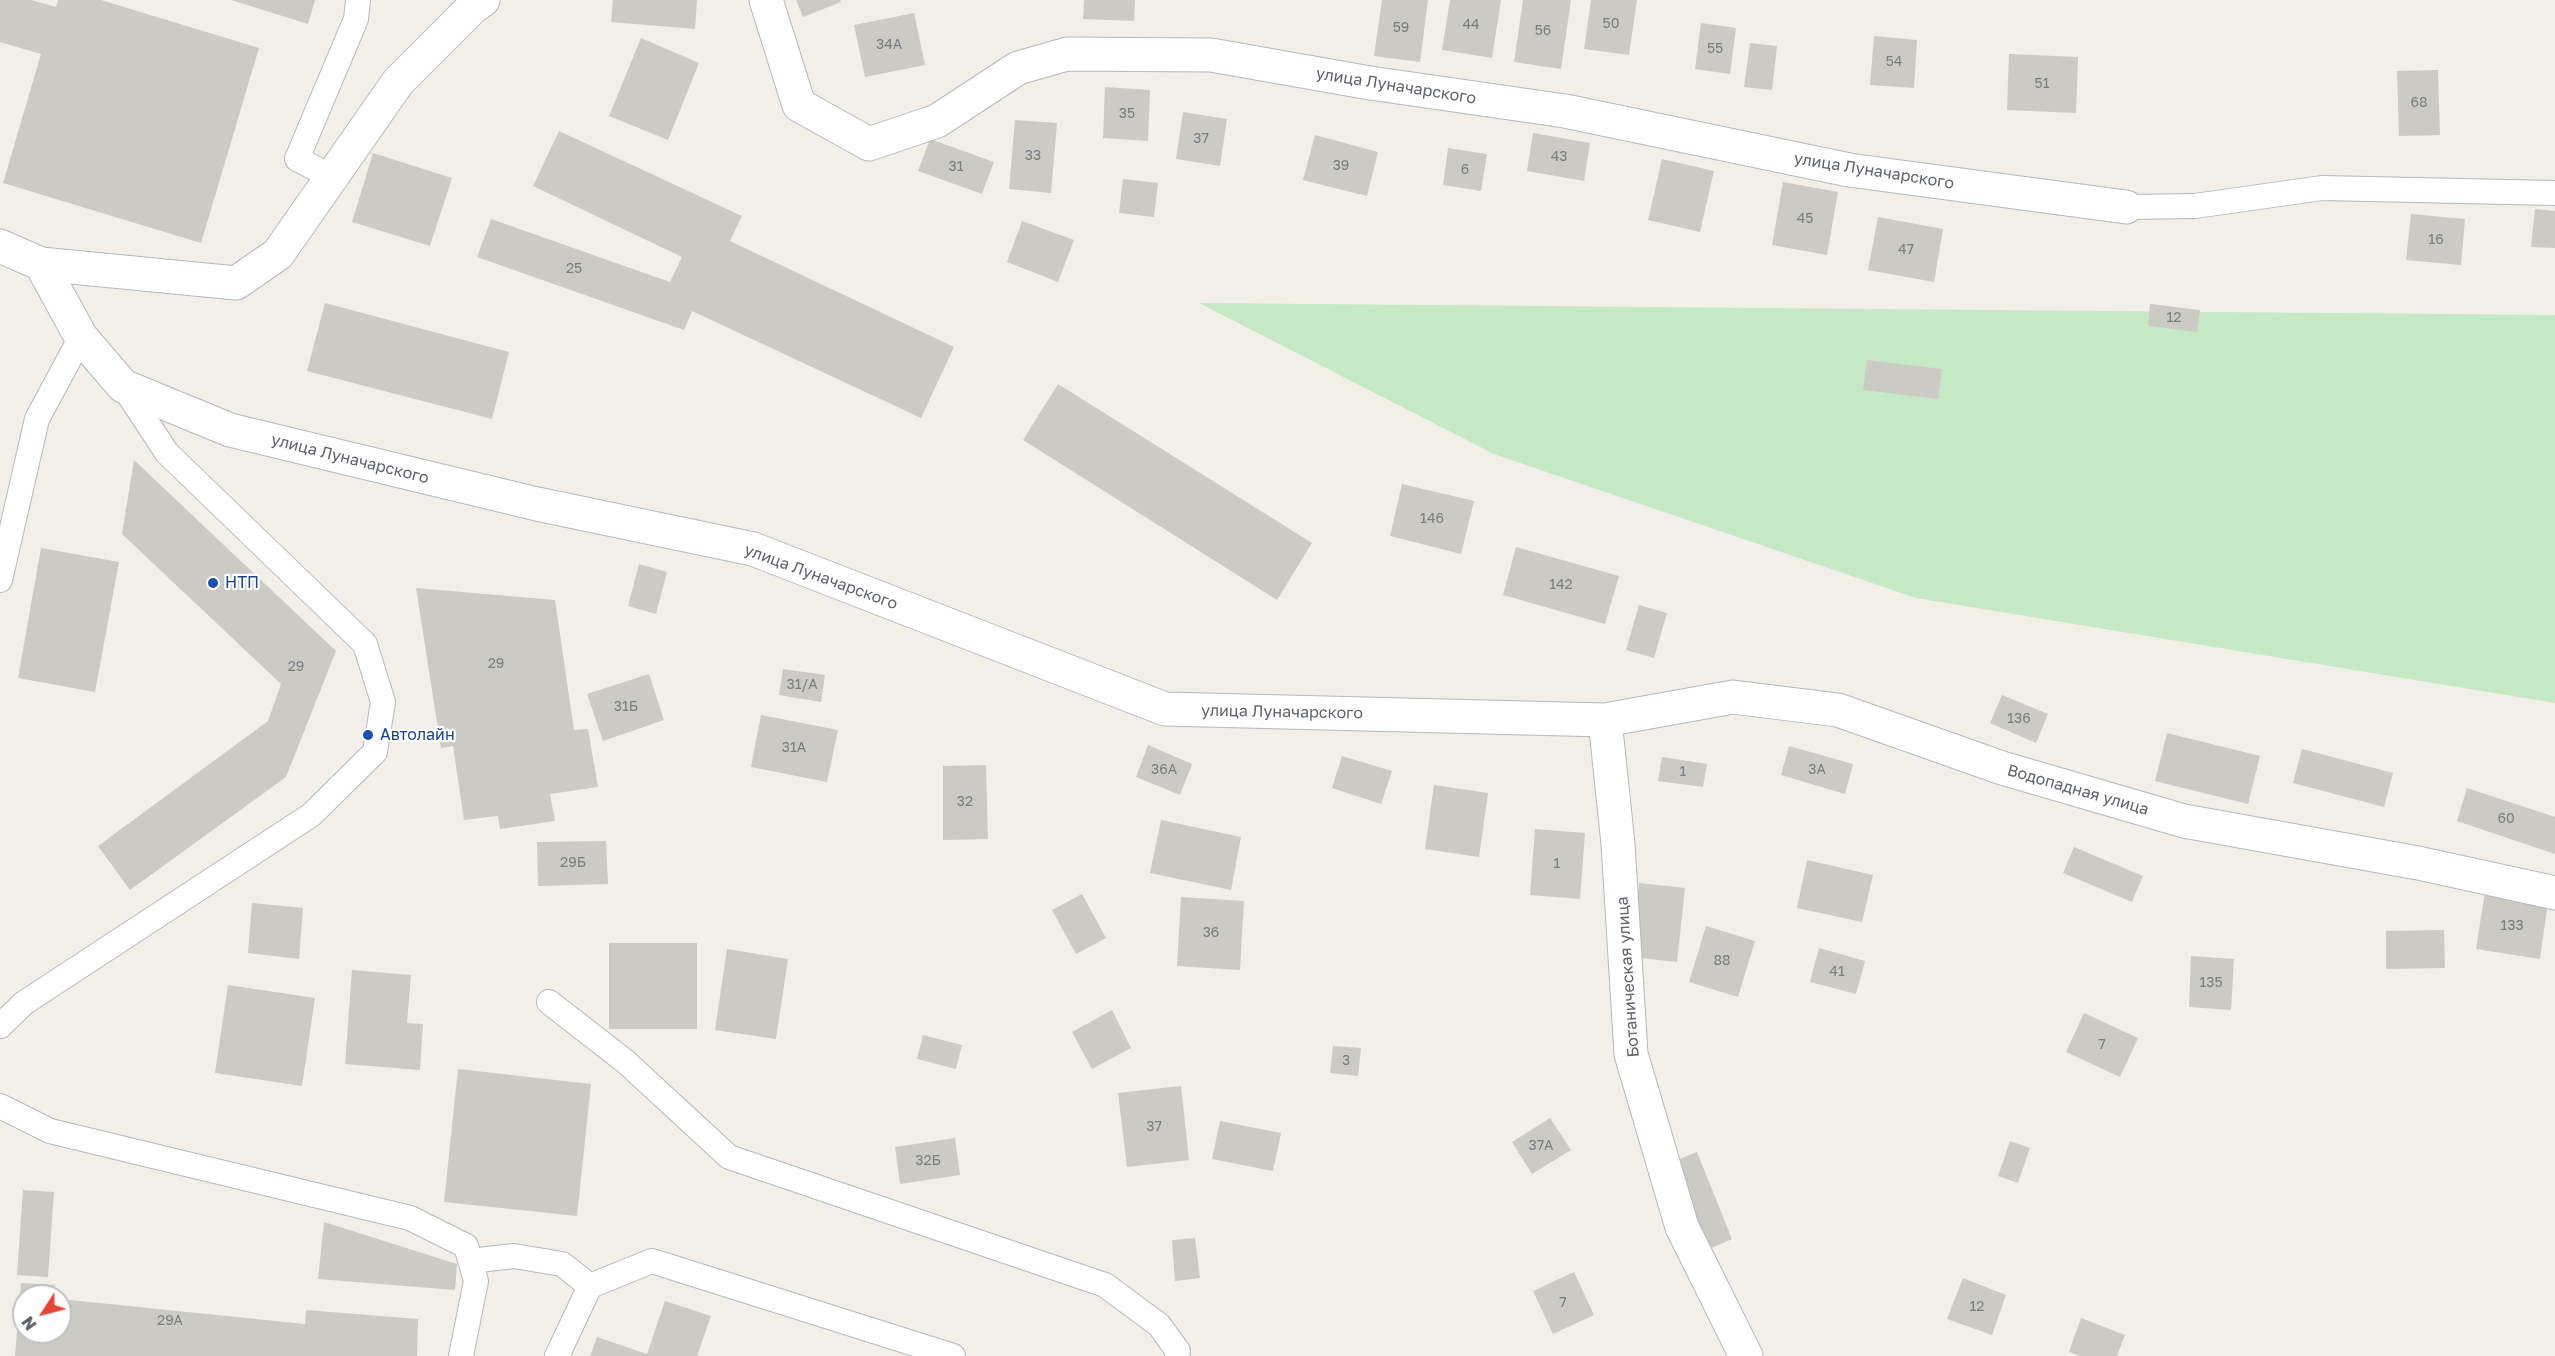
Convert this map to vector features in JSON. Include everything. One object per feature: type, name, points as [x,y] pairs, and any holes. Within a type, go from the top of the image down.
[{"type":"street","points":[[0,246],[40,264],[236,283],[278,254],[398,82],[473,7],[483,0]]},
{"type":"street","name":"улица Луначарского","points":[[766,0],[800,105],[869,144],[937,121],[1018,68],[1067,54],[1211,55],[1370,83],[1565,111],[1849,170],[2126,207]]},
{"type":"street","name":"улица Луначарского","points":[[40,264],[81,337],[123,386],[230,430],[537,504],[753,549],[1165,709],[1605,720]]},
{"type":"street","name":"Водопадная улица","points":[[1605,720],[1733,697],[1838,710],[2002,768],[2184,821],[2418,863],[2555,893]]},
{"type":"street","name":"Ботаническая улица","points":[[1605,720],[1618,844],[1631,1054],[1682,1227],[1746,1356]]},
{"type":"lane","points":[[332,177],[297,159],[356,19],[358,0]]},
{"type":"lane","points":[[2126,207],[2195,206],[2322,188],[2555,193]]},
{"type":"lane","points":[[0,580],[37,419],[81,337]]},
{"type":"lane","points":[[3,1020],[24,1003],[310,815],[375,752],[383,702],[364,644],[167,453],[123,386]]},
{"type":"lane","points":[[549,1002],[626,1062],[729,1157],[1105,1285],[1159,1324],[1178,1351],[1177,1356]]},
{"type":"lane","points":[[0,1106],[50,1131],[410,1218],[466,1246],[476,1281],[461,1356]]},
{"type":"lane","points":[[470,1261],[514,1257],[562,1264],[590,1286]]},
{"type":"lane","points":[[557,1356],[590,1286],[652,1261],[953,1356]]},
{"type":"green space","points":[[1199,303],[2555,315],[2555,703],[1916,598],[1494,454]]},
{"type":"building","points":[[0,0],[31,0],[56,7],[58,0],[101,0],[259,48],[201,243],[3,183],[41,54],[0,42]]},
{"type":"building","points":[[231,0],[315,0],[308,24]]},
{"type":"building","points":[[613,0],[697,0],[695,29],[611,22]]},
{"type":"building","points":[[796,0],[840,0],[841,2],[803,17]]},
{"type":"building","points":[[1084,0],[1135,0],[1134,21],[1083,19]]},
{"type":"building","points":[[1382,0],[1428,0],[1420,62],[1374,56]]},
{"type":"building","points":[[1450,0],[1501,0],[1492,58],[1442,50]]},
{"type":"building","points":[[1523,0],[1571,0],[1561,69],[1514,62]]},
{"type":"building","points":[[1591,0],[1637,0],[1629,55],[1584,49]]},
{"type":"building","points":[[914,13],[925,65],[865,77],[854,25]]},
{"type":"building","points":[[1701,23],[1736,28],[1730,74],[1695,69]]},
{"type":"building","points":[[1874,36],[1917,40],[1914,88],[1870,85]]},
{"type":"building","points":[[641,38],[699,63],[668,140],[609,116]]},
{"type":"building","points":[[1750,43],[1777,46],[1772,90],[1744,87]]},
{"type":"building","points":[[2009,54],[2078,57],[2076,113],[2007,110]]},
{"type":"building","points":[[2438,70],[2440,135],[2399,136],[2397,71]]},
{"type":"building","points":[[1105,87],[1150,90],[1148,141],[1103,138]]},
{"type":"building","points":[[1183,112],[1227,119],[1220,166],[1176,159]]},
{"type":"building","points":[[1015,120],[1057,123],[1051,193],[1009,189]]},
{"type":"building","points":[[559,131],[742,216],[730,241],[954,347],[921,418],[692,311],[684,330],[477,257],[491,219],[670,282],[682,257],[533,186]]},
{"type":"building","points":[[1533,133],[1590,143],[1584,181],[1527,171]]},
{"type":"building","points":[[1315,135],[1378,152],[1367,196],[1303,180]]},
{"type":"building","points":[[930,139],[994,162],[982,194],[918,171]]},
{"type":"building","points":[[1448,148],[1487,154],[1481,191],[1443,185]]},
{"type":"building","points":[[373,153],[452,178],[430,246],[352,222]]},
{"type":"building","points":[[1662,159],[1714,171],[1700,232],[1648,220]]},
{"type":"building","points":[[1123,179],[1158,183],[1154,217],[1119,213]]},
{"type":"building","points":[[1783,182],[1838,192],[1827,255],[1772,245]]},
{"type":"building","points":[[2535,209],[2555,211],[2555,248],[2531,247]]},
{"type":"building","points":[[2411,214],[2465,219],[2461,265],[2406,260]]},
{"type":"building","points":[[1878,217],[1943,229],[1934,282],[1868,270]]},
{"type":"building","points":[[1022,221],[1074,240],[1058,282],[1007,262]]},
{"type":"building","points":[[325,303],[509,352],[492,419],[307,371]]},
{"type":"building","points":[[2150,304],[2200,310],[2197,332],[2148,326]]},
{"type":"building","points":[[1867,360],[1942,369],[1938,399],[1863,390]]},
{"type":"building","points":[[1058,384],[1312,543],[1277,600],[1023,440]]},
{"type":"building","points":[[134,460],[336,651],[286,777],[130,890],[98,846],[268,721],[281,684],[122,534]]},
{"type":"building","points":[[1402,484],[1474,501],[1461,554],[1390,536]]},
{"type":"building","points":[[1516,547],[1619,576],[1605,624],[1503,595]]},
{"type":"building","points":[[41,548],[119,562],[95,692],[18,678]]},
{"type":"building","points":[[639,564],[667,572],[656,614],[628,606]]},
{"type":"building","points":[[416,588],[555,600],[574,730],[588,729],[598,787],[550,794],[555,821],[500,829],[498,816],[464,820],[453,746],[441,748]]},
{"type":"building","points":[[1639,605],[1667,613],[1654,658],[1626,650]]},
{"type":"building","points":[[783,669],[825,675],[821,702],[779,695]]},
{"type":"building","points":[[649,674],[664,720],[603,741],[587,694]]},
{"type":"building","points":[[2002,695],[2048,714],[2036,743],[1990,723]]},
{"type":"building","points":[[761,715],[838,730],[827,782],[751,767]]},
{"type":"building","points":[[2167,733],[2260,756],[2248,804],[2155,781]]},
{"type":"building","points":[[1148,745],[1192,764],[1180,795],[1136,777]]},
{"type":"building","points":[[1789,746],[1853,764],[1845,794],[1781,775]]},
{"type":"building","points":[[2302,749],[2393,773],[2384,807],[2293,783]]},
{"type":"building","points":[[1342,756],[1392,771],[1381,804],[1332,788]]},
{"type":"building","points":[[1662,757],[1707,764],[1703,787],[1658,781]]},
{"type":"building","points":[[986,765],[988,839],[943,840],[943,766]]},
{"type":"building","points":[[1434,785],[1488,793],[1479,857],[1425,849]]},
{"type":"building","points":[[2467,788],[2555,817],[2555,854],[2457,821]]},
{"type":"building","points":[[1161,820],[1241,837],[1231,890],[1150,873]]},
{"type":"building","points":[[1535,829],[1585,833],[1580,899],[1530,895]]},
{"type":"building","points":[[606,841],[608,884],[538,886],[537,842]]},
{"type":"building","points":[[2074,847],[2143,876],[2132,902],[2063,873]]},
{"type":"building","points":[[1807,860],[1873,875],[1862,922],[1797,908]]},
{"type":"building","points":[[1639,883],[1685,888],[1677,962],[1632,957]]},
{"type":"building","points":[[2485,892],[2548,902],[2540,959],[2476,949]]},
{"type":"building","points":[[1082,894],[1106,938],[1076,954],[1052,910]]},
{"type":"building","points":[[1181,897],[1244,901],[1240,970],[1177,966]]},
{"type":"building","points":[[252,903],[303,908],[299,959],[248,953]]},
{"type":"building","points":[[1706,926],[1755,941],[1738,997],[1689,982]]},
{"type":"building","points":[[2444,930],[2445,968],[2386,969],[2386,931]]},
{"type":"building","points":[[609,943],[697,943],[697,1029],[609,1029]]},
{"type":"building","points":[[1819,948],[1865,961],[1856,994],[1810,982]]},
{"type":"building","points":[[727,949],[788,959],[776,1039],[715,1030]]},
{"type":"building","points":[[2191,956],[2234,959],[2231,1010],[2189,1007]]},
{"type":"building","points":[[352,970],[411,975],[407,1023],[423,1024],[420,1070],[345,1064]]},
{"type":"building","points":[[228,985],[315,998],[302,1086],[215,1073]]},
{"type":"building","points":[[1112,1010],[1131,1048],[1092,1069],[1072,1032]]},
{"type":"building","points":[[2084,1013],[2138,1038],[2120,1077],[2066,1052]]},
{"type":"building","points":[[923,1035],[962,1045],[956,1069],[917,1059]]},
{"type":"building","points":[[1333,1046],[1361,1048],[1358,1076],[1330,1073]]},
{"type":"building","points":[[458,1069],[591,1084],[577,1216],[444,1202]]},
{"type":"building","points":[[1181,1086],[1189,1160],[1127,1167],[1118,1093]]},
{"type":"building","points":[[1550,1118],[1571,1150],[1532,1174],[1512,1142]]},
{"type":"building","points":[[1220,1121],[1281,1133],[1273,1171],[1212,1159]]},
{"type":"building","points":[[955,1138],[960,1175],[900,1184],[895,1147]]},
{"type":"building","points":[[2010,1141],[2030,1148],[2018,1183],[1998,1176]]},
{"type":"building","points":[[1697,1152],[1732,1239],[1707,1250],[1672,1162]]},
{"type":"building","points":[[23,1190],[54,1192],[48,1277],[17,1275]]},
{"type":"building","points":[[324,1222],[457,1264],[455,1290],[318,1279]]},
{"type":"building","points":[[1195,1238],[1200,1278],[1175,1281],[1172,1240]]},
{"type":"building","points":[[1574,1272],[1594,1315],[1553,1334],[1533,1291]]},
{"type":"building","points":[[1963,1278],[2006,1295],[1992,1335],[1947,1319]]},
{"type":"building","points":[[72,1300],[305,1324],[306,1310],[418,1319],[417,1356],[15,1356],[16,1344],[72,1344]]},
{"type":"building","points":[[665,1301],[711,1316],[697,1356],[590,1356],[597,1337],[647,1354]]},
{"type":"building","points":[[2081,1318],[2125,1335],[2117,1356],[2080,1356],[2069,1352]]},
{"type":"place","name":"НТП","points":[[213,583]]},
{"type":"place","name":"Автолайн","points":[[368,735]]}]
